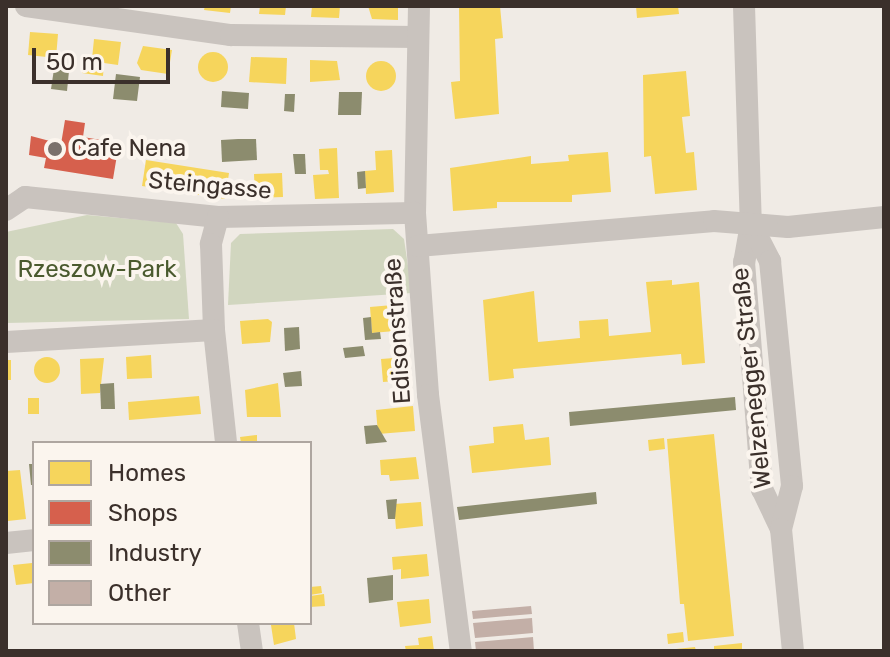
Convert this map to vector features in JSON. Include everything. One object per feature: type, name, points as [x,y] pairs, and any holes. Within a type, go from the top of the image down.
[{"type":"street","points":[[6,14],[24,6],[231,35],[417,37]]},
{"type":"street","name":"Edisonstraße","points":[[419,6],[415,213],[428,395],[461,651]]},
{"type":"street","name":"Welzenegger Straße","points":[[744,6],[751,224],[744,262],[761,478],[766,502],[781,529],[793,651]]},
{"type":"street","name":"Steingasse","points":[[6,210],[25,197],[218,217],[415,213]]},
{"type":"street","points":[[218,217],[211,244],[214,330],[226,441]]},
{"type":"street","points":[[418,246],[714,221],[788,227],[884,217]]},
{"type":"street","points":[[6,342],[214,330]]},
{"type":"street","points":[[6,543],[32,540]]},
{"type":"street","points":[[248,625],[252,651]]},
{"type":"green space","name":"Rzeszow-Park","points":[[87,215],[176,223],[183,234],[189,319],[6,323],[6,232]]},
{"type":"green space","points":[[393,229],[404,239],[412,293],[228,305],[231,243],[240,234]]},
{"type":"building: Homes","points":[[205,6],[231,6],[230,13],[204,10]]},
{"type":"building: Homes","points":[[260,6],[286,6],[285,15],[259,14]]},
{"type":"building: Homes","points":[[312,6],[340,6],[339,18],[311,17]]},
{"type":"building: Homes","points":[[368,6],[398,6],[398,20],[372,19]]},
{"type":"building: Homes","points":[[459,6],[500,6],[503,38],[495,39],[499,114],[455,119],[451,82],[460,81]]},
{"type":"building: Homes","points":[[636,6],[678,6],[679,14],[637,18]]},
{"type":"building: Homes","points":[[30,32],[58,34],[56,58],[28,55]]},
{"type":"building: Homes","points":[[94,39],[121,42],[118,65],[104,63],[103,76],[82,73],[84,58],[92,59]]},
{"type":"building: Homes","points":[[143,46],[172,50],[168,74],[141,70],[137,63]]},
{"type":"building: Homes","points":[[213,52],[224,56],[228,67],[224,78],[213,82],[202,78],[198,67],[202,56]]},
{"type":"building: Homes","points":[[251,57],[287,58],[286,84],[249,82]]},
{"type":"building: Homes","points":[[310,60],[337,61],[340,80],[310,82]]},
{"type":"building: Homes","points":[[381,61],[392,65],[396,76],[392,87],[381,91],[370,87],[366,76],[370,65]]},
{"type":"building: Homes","points":[[686,71],[690,116],[682,117],[686,153],[694,152],[697,190],[655,194],[651,156],[644,157],[643,75]]},
{"type":"building: Homes","points":[[337,148],[339,198],[315,199],[313,175],[329,174],[328,170],[320,170],[319,149]]},
{"type":"building: Homes","points":[[392,150],[394,192],[366,194],[365,171],[376,170],[375,151]]},
{"type":"building: Homes","points":[[608,152],[611,192],[572,195],[572,202],[497,202],[497,208],[453,211],[450,168],[531,156],[531,164],[569,161],[568,155]]},
{"type":"building: Homes","points":[[146,160],[229,173],[225,199],[142,186]]},
{"type":"building: Homes","points":[[282,173],[283,197],[255,198],[254,174]]},
{"type":"building: Homes","points":[[672,280],[672,285],[699,282],[705,363],[682,365],[681,354],[513,369],[514,378],[489,381],[483,300],[534,291],[538,342],[580,338],[579,321],[608,319],[609,336],[651,332],[646,282]]},
{"type":"building: Homes","points":[[404,304],[406,330],[372,333],[370,307]]},
{"type":"building: Homes","points":[[268,319],[272,322],[270,342],[242,344],[240,321]]},
{"type":"building: Homes","points":[[151,355],[152,378],[127,379],[126,357]]},
{"type":"building: Homes","points":[[47,357],[56,361],[60,370],[56,379],[47,383],[38,379],[34,370],[38,361]]},
{"type":"building: Homes","points":[[407,357],[409,380],[383,382],[381,359]]},
{"type":"building: Homes","points":[[104,358],[100,393],[81,394],[80,359]]},
{"type":"building: Homes","points":[[6,360],[11,360],[11,380],[6,380]]},
{"type":"building: Homes","points":[[278,383],[281,417],[247,417],[245,390]]},
{"type":"building: Homes","points":[[199,396],[201,414],[129,420],[128,402]]},
{"type":"building: Homes","points":[[28,398],[39,398],[39,414],[28,414]]},
{"type":"building: Homes","points":[[413,406],[415,431],[378,434],[376,410]]},
{"type":"building: Homes","points":[[523,424],[525,440],[549,437],[551,465],[472,473],[469,446],[494,443],[493,427]]},
{"type":"building: Homes","points":[[714,434],[734,636],[688,641],[684,604],[680,604],[667,439]]},
{"type":"building: Homes","points":[[257,435],[257,441],[241,441],[240,437]]},
{"type":"building: Homes","points":[[664,438],[665,449],[649,451],[648,440]]},
{"type":"building: Homes","points":[[416,457],[419,479],[390,481],[389,475],[381,475],[380,460]]},
{"type":"building: Homes","points":[[20,470],[26,519],[8,521],[6,471]]},
{"type":"building: Homes","points":[[421,502],[423,526],[396,529],[394,504]]},
{"type":"building: Homes","points":[[427,554],[429,576],[401,579],[401,569],[393,570],[392,557]]},
{"type":"building: Homes","points":[[32,563],[32,583],[16,585],[13,565]]},
{"type":"building: Homes","points":[[321,586],[322,593],[312,595],[312,587]]},
{"type":"building: Homes","points":[[324,594],[325,606],[312,607],[312,596]]},
{"type":"building: Homes","points":[[429,599],[431,623],[400,627],[397,602]]},
{"type":"building: Homes","points":[[271,625],[294,625],[296,639],[274,645]]},
{"type":"building: Homes","points":[[683,632],[684,642],[668,644],[667,634]]},
{"type":"building: Homes","points":[[432,636],[434,651],[406,651],[405,646],[419,645],[418,638]]},
{"type":"building: Homes","points":[[742,643],[742,651],[714,651],[714,646]]},
{"type":"building: Homes","points":[[695,647],[696,651],[676,651],[676,649]]},
{"type":"building: Shops","points":[[65,120],[85,123],[83,137],[119,143],[113,179],[44,168],[46,158],[29,155],[31,136],[61,144]]},
{"type":"building: Industry","points":[[54,69],[69,71],[67,91],[51,89]]},
{"type":"building: Industry","points":[[116,74],[140,77],[137,101],[113,99]]},
{"type":"building: Industry","points":[[222,91],[249,93],[248,109],[221,107]]},
{"type":"building: Industry","points":[[339,92],[362,92],[361,115],[338,115]]},
{"type":"building: Industry","points":[[285,94],[295,94],[294,112],[284,111]]},
{"type":"building: Industry","points":[[256,139],[257,160],[222,162],[221,140]]},
{"type":"building: Industry","points":[[293,154],[305,154],[306,174],[295,174]]},
{"type":"building: Industry","points":[[365,171],[366,188],[358,189],[357,172]]},
{"type":"building: Industry","points":[[371,317],[372,333],[380,332],[381,339],[365,340],[363,318]]},
{"type":"building: Industry","points":[[299,327],[300,349],[285,351],[284,328]]},
{"type":"building: Industry","points":[[363,346],[365,356],[345,358],[343,348]]},
{"type":"building: Industry","points":[[301,371],[302,386],[285,387],[283,373]]},
{"type":"building: Industry","points":[[114,383],[115,409],[101,409],[100,384]]},
{"type":"building: Industry","points":[[735,397],[736,410],[570,426],[569,412]]},
{"type":"building: Industry","points":[[377,425],[387,442],[366,444],[364,426]]},
{"type":"building: Industry","points":[[29,464],[32,464],[31,485]]},
{"type":"building: Industry","points":[[596,492],[597,504],[459,520],[457,507]]},
{"type":"building: Industry","points":[[397,499],[395,519],[388,519],[386,500]]},
{"type":"building: Industry","points":[[393,575],[393,600],[369,603],[367,578]]},
{"type":"building: Other","points":[[531,606],[532,614],[473,619],[472,611]]},
{"type":"building: Other","points":[[532,618],[533,633],[475,638],[473,623]]},
{"type":"building: Other","points":[[533,637],[534,651],[476,651],[475,642]]},
{"type":"place","name":"Cafe Nena","points":[[55,149]]}]
